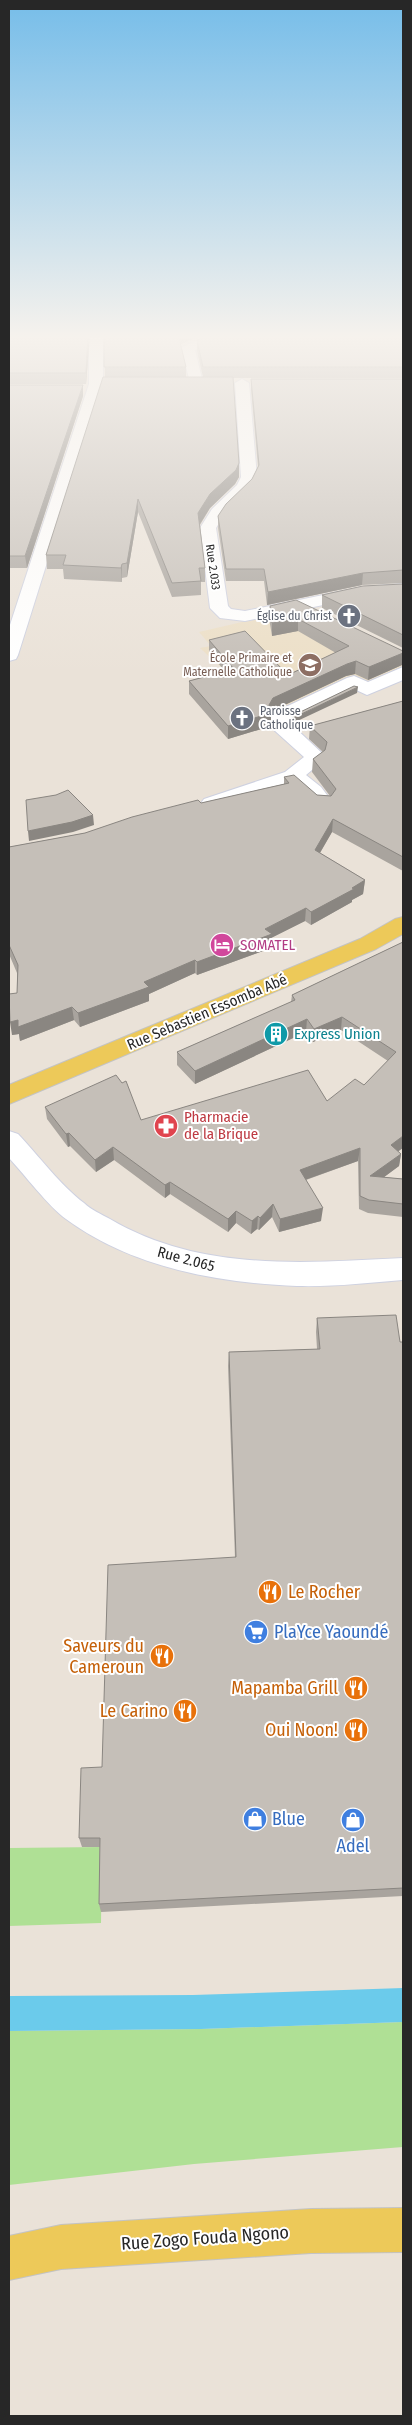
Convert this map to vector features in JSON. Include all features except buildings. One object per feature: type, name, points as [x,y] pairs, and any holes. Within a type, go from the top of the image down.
[{"type":"main road","name":"Rue Sebastien Essomba Abé","points":[[9,1095],[360,947],[403,924]]},
{"type":"main road","name":"Rue Zogo Fouda Ngono","points":[[9,2258],[60,2247],[311,2230],[403,2230]]},
{"type":"street","points":[[9,655],[78,448]]},
{"type":"street","name":"Rue 2.033","points":[[248,448],[249,477],[244,488],[218,512],[208,528],[219,608],[226,614],[245,616],[298,605]]},
{"type":"street","points":[[298,605],[362,592],[403,589]]},
{"type":"street","points":[[298,605],[324,618]]},
{"type":"street","points":[[188,809],[244,794],[294,776],[295,773],[315,759],[314,755],[281,726],[280,716],[354,682],[367,689],[403,673]]},
{"type":"street","points":[[294,776],[314,791],[322,803]]},
{"type":"street","name":"Rue 2.065","points":[[9,1141],[12,1147],[74,1210],[123,1240],[166,1255],[224,1269],[298,1275],[403,1269]]},
{"type":"shaded area","name":"École Primaire et Maternelle Catholique","points":[[303,608],[403,660],[403,670],[368,687],[283,713],[260,703],[200,648],[211,646],[199,632]]},
{"type":"green space","points":[[102,1847],[101,1923],[9,1926],[9,1848]]},
{"type":"green space","points":[[403,2022],[403,2147],[194,2164],[9,2185],[9,2031],[201,2029]]},
{"type":"water","points":[[403,1988],[403,2022],[201,2029],[9,2031],[9,1996],[193,1995]]},
{"type":"place","name":"Église du Christ","points":[[349,616]]},
{"type":"place","name":"École Primaire et Maternelle Catholique","points":[[310,665]]},
{"type":"place","name":"Paroisse Catholique","points":[[242,718]]},
{"type":"place","name":"SOMATEL","points":[[222,945]]},
{"type":"place","name":"Express Union","points":[[276,1034]]},
{"type":"place","name":"Pharmacie de la Brique","points":[[166,1126]]},
{"type":"place","name":"Le Rocher","points":[[270,1592]]},
{"type":"place","name":"PlaYce Yaoundé","points":[[256,1632]]},
{"type":"place","name":"Saveurs du Cameroun","points":[[162,1656]]},
{"type":"place","name":"Mapamba Grill","points":[[356,1688]]},
{"type":"place","name":"Le Carino","points":[[185,1711]]},
{"type":"place","name":"Oui Noon!","points":[[356,1730]]},
{"type":"place","name":"Blue","points":[[255,1819]]},
{"type":"place","name":"Adel","points":[[353,1820]]}]
